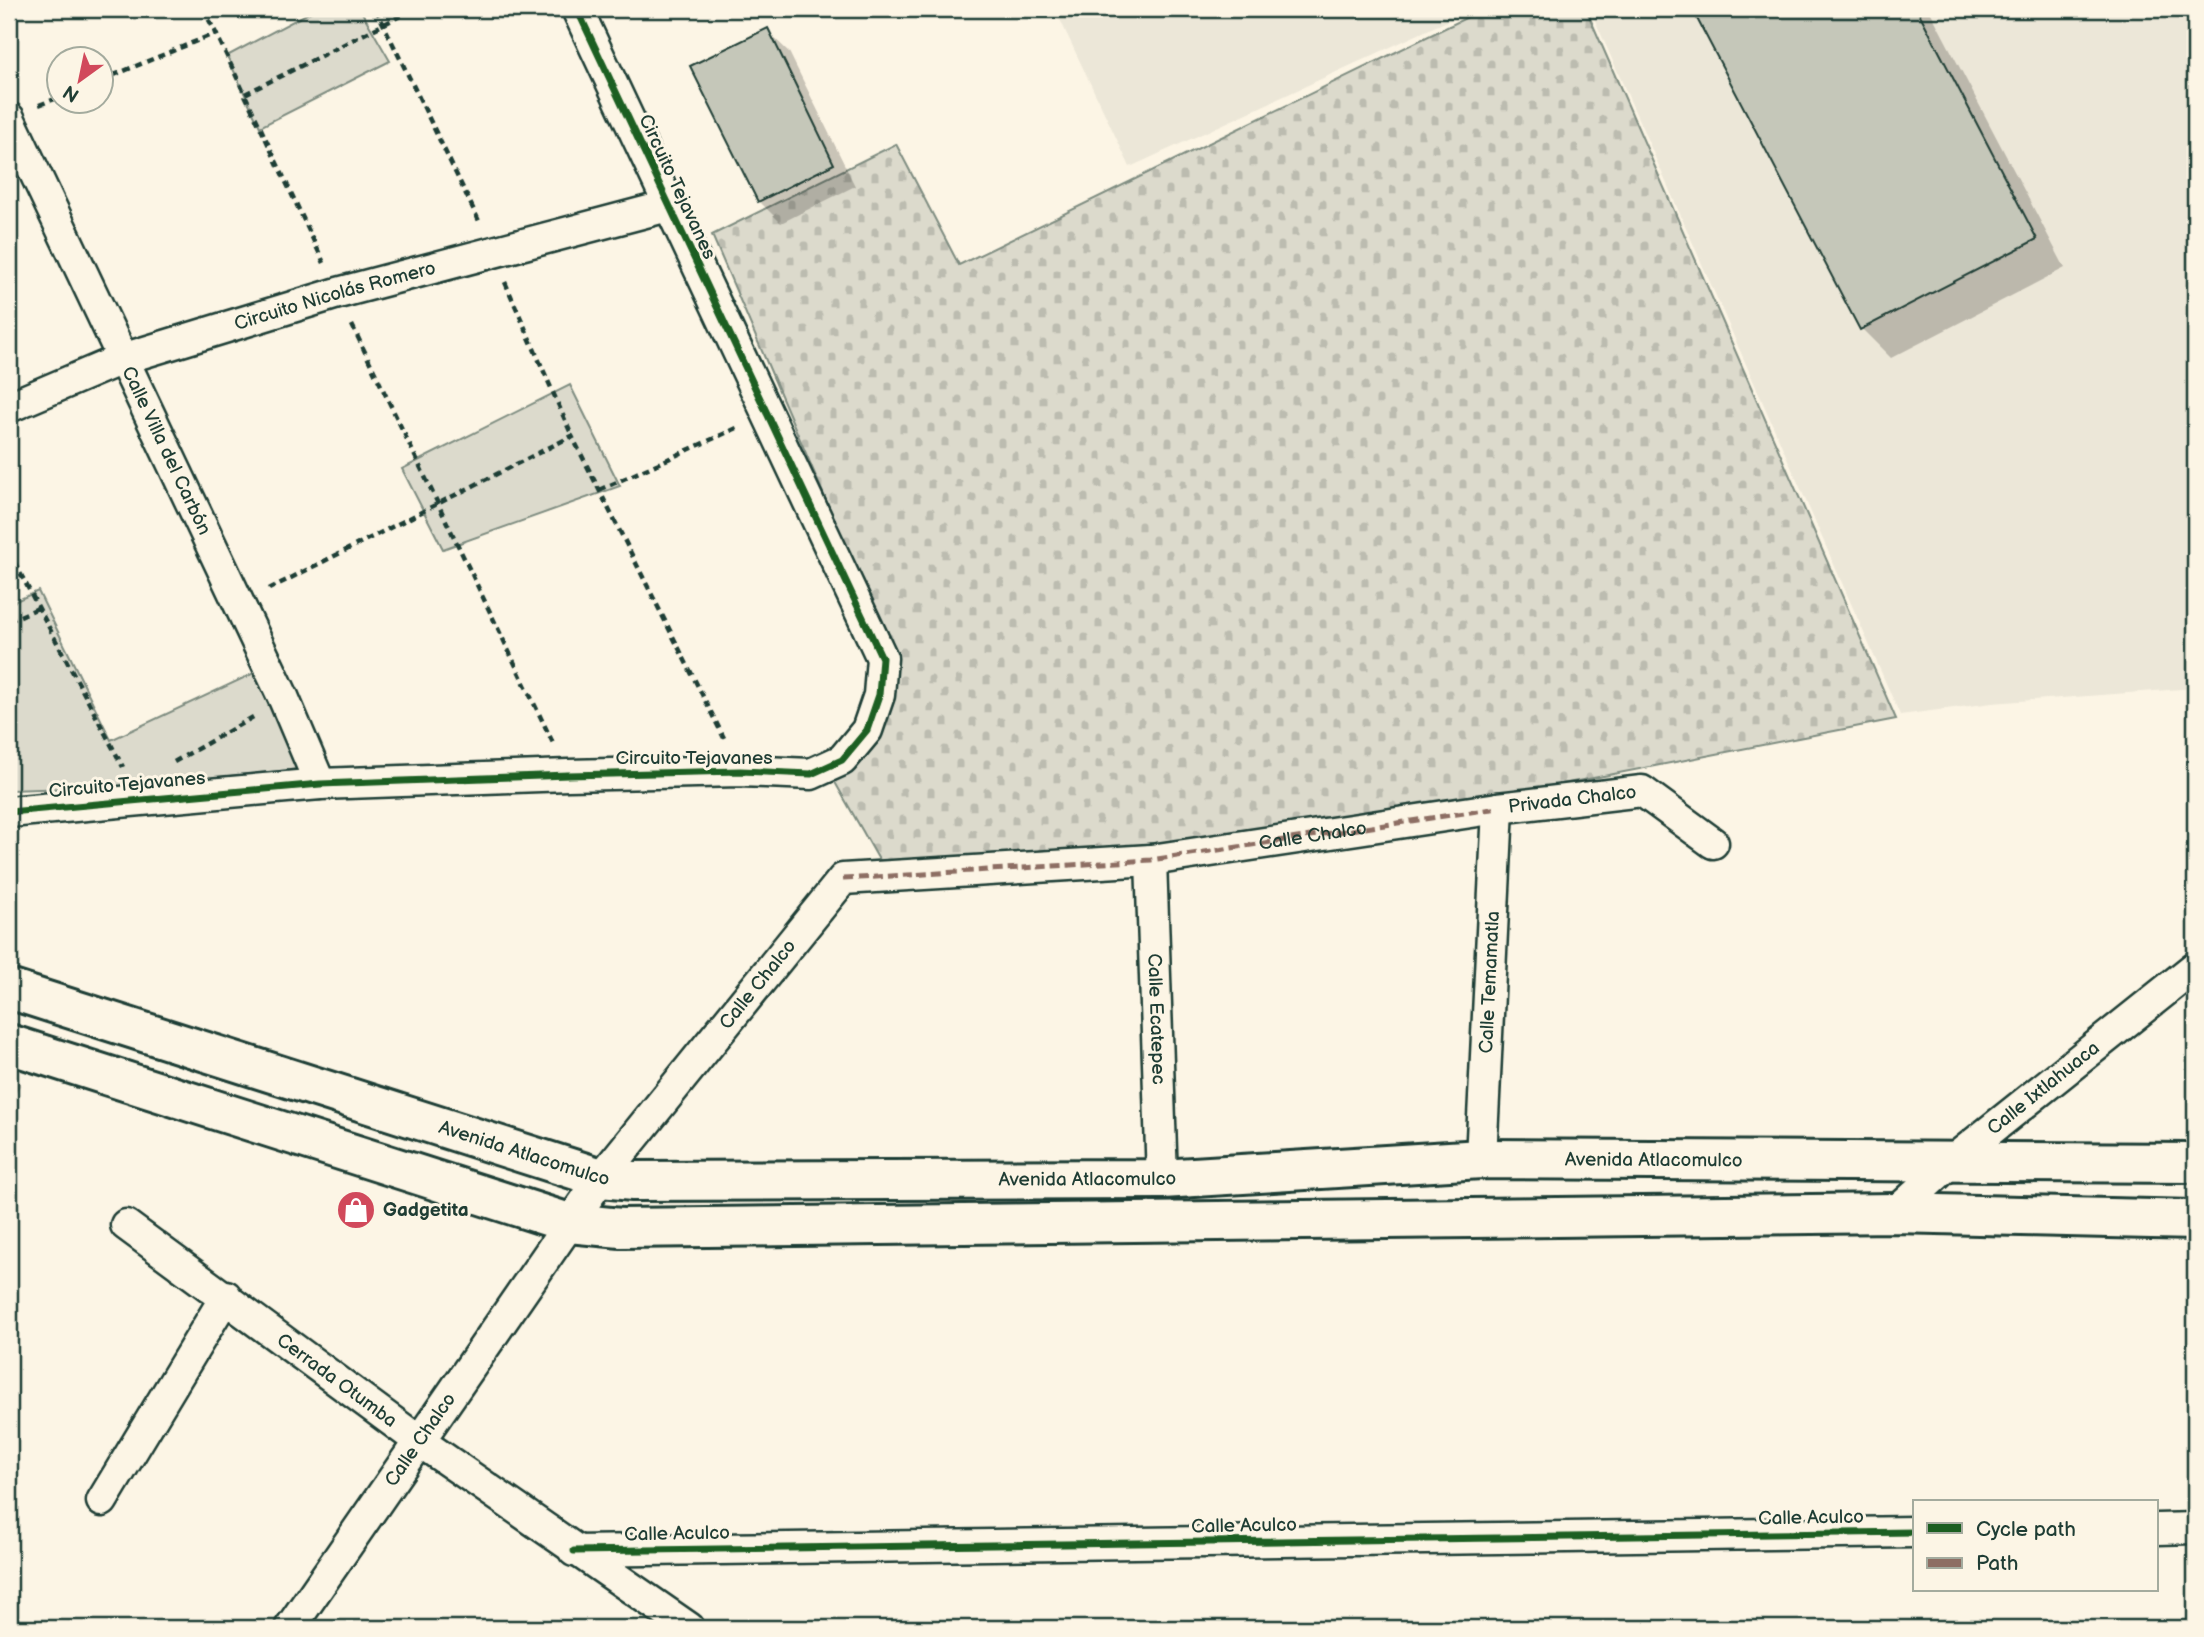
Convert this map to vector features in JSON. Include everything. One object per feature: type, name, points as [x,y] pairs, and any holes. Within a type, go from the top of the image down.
[{"type":"main road","name":"Avenida Atlacomulco","points":[[9,989],[601,1178],[633,1181],[1162,1179],[1481,1159],[2195,1163]]},
{"type":"main road","points":[[9,1044],[569,1223],[621,1228],[1895,1213],[2195,1220]]},
{"type":"street","name":"Circuito Tejavanes","points":[[9,812],[320,784],[740,771],[811,774],[842,760],[866,730],[879,695],[882,658],[770,414],[668,206],[577,9]]},
{"type":"street","name":"Calle Villa del Carbón","points":[[9,118],[237,606],[284,699],[320,784]]},
{"type":"street","name":"Circuito Nicolás Romero","points":[[9,407],[122,359],[338,293],[668,206]]},
{"type":"street","name":"Privada Chalco","points":[[1498,808],[1642,791],[1713,843]]},
{"type":"street","name":"Calle Chalco","points":[[290,1628],[601,1178],[843,879],[1151,860],[1498,808]]},
{"type":"street","name":"Calle Temamatla","points":[[1481,1159],[1498,808]]},
{"type":"street","name":"Calle Ecatepec","points":[[1151,860],[1162,1179]]},
{"type":"street","name":"Calle Ixtlahuaca","points":[[1895,1213],[1952,1161],[2195,967]]},
{"type":"street","name":"Cerrada Otumba","points":[[126,1225],[226,1296],[419,1441],[574,1551],[689,1628]]},
{"type":"street","points":[[102,1501],[226,1296]]},
{"type":"street","points":[[2158,1529],[2195,1528]]},
{"type":"street","name":"Calle Aculco","points":[[574,1551],[1913,1532]]},
{"type":"path","points":[[203,9],[568,775]]},
{"type":"path","points":[[376,9],[494,252],[572,436],[740,771]]},
{"type":"path","points":[[245,94],[414,9]]},
{"type":"path","points":[[116,74],[216,33]]},
{"type":"path","points":[[599,490],[770,414]]},
{"type":"path","points":[[237,606],[572,436]]},
{"type":"path","points":[[9,552],[127,775]]},
{"type":"path","points":[[9,621],[38,608]]},
{"type":"path","points":[[168,766],[284,699]]},
{"type":"shaded area","points":[[1055,9],[1473,9],[1130,167]]},
{"type":"shaded area","points":[[1590,9],[2195,9],[2195,688],[1992,703],[1900,715]]},
{"type":"green space","points":[[316,9],[360,9],[390,61],[260,127],[227,56]]},
{"type":"green space","points":[[1484,9],[1586,9],[1896,719],[1501,796],[1148,852],[894,873],[878,858],[832,777],[894,658],[712,235],[896,144],[959,265]]},
{"type":"green space","points":[[570,385],[620,486],[443,549],[402,469]]},
{"type":"green space","points":[[38,591],[111,740],[254,673],[299,769],[133,786],[9,790],[9,604]]},
{"type":"building","points":[[1692,9],[1917,9],[2037,239],[1860,330]]},
{"type":"building","points":[[768,28],[834,164],[758,202],[690,66]]},
{"type":"marked path","points":[[843,879],[1151,860],[1498,808]]},
{"type":"cycle path","points":[[9,812],[320,784],[740,771],[811,774],[842,760],[867,730],[879,695],[882,658],[577,9]]},
{"type":"cycle path","points":[[574,1551],[1913,1532]]},
{"type":"place","name":"Gadgetita","points":[[356,1210]]}]
